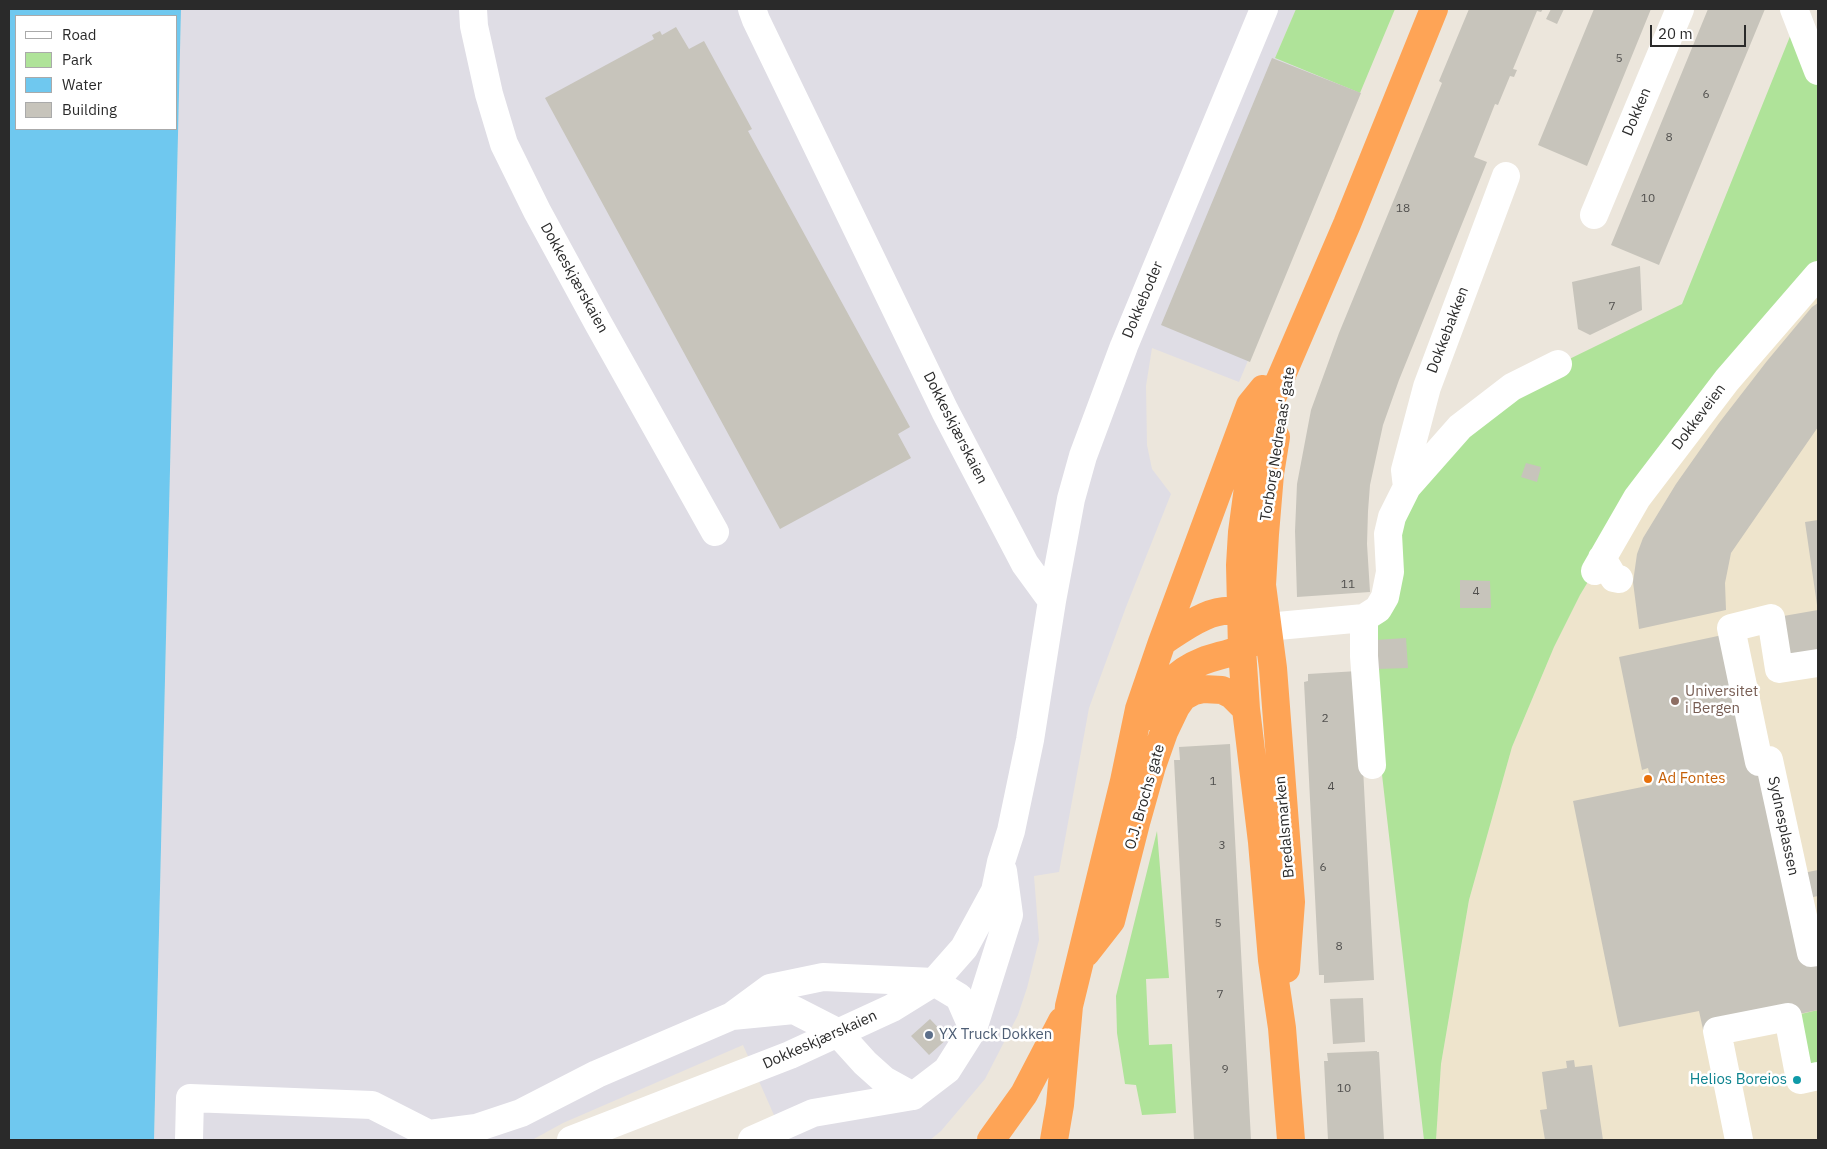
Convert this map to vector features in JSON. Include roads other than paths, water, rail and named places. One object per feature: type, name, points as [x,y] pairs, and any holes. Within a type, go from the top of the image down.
[{"type":"highway","name":"Torborg Nedreaas' gate","points":[[1240,612],[1242,532],[1249,480],[1266,412],[1351,215],[1434,9]]},
{"type":"highway","name":"Torborg Nedreaas' gate","points":[[1267,627],[1262,585],[1264,534],[1270,474],[1293,350]]},
{"type":"highway","name":"O.J. Brochs gate","points":[[1054,1140],[1060,1105],[1069,1006],[1124,781],[1139,709],[1250,406],[1293,350]]},
{"type":"highway","points":[[1162,642],[1192,623],[1218,612],[1240,612],[1267,627]]},
{"type":"highway","points":[[1240,612],[1242,649]]},
{"type":"highway","name":"O.J. Brochs gate","points":[[1124,781],[1159,696],[1169,684],[1184,671],[1203,661],[1242,649],[1255,641],[1267,627]]},
{"type":"highway","name":"Bredalsmarken","points":[[1267,627],[1273,668],[1291,902],[1282,1028]]},
{"type":"highway","name":"Bredalsmarken","points":[[1242,649],[1246,709],[1262,842],[1272,960],[1282,1028],[1291,1140]]},
{"type":"highway","name":"O.J. Brochs gate","points":[[1080,960],[1111,921],[1152,766],[1176,707],[1183,697],[1203,689],[1222,690],[1232,695],[1246,709]]},
{"type":"highway","name":"O.J. Brochs gate","points":[[992,1140],[1024,1094],[1069,1006]]},
{"type":"street","name":"Dokkeskjærskaien","points":[[473,9],[474,26],[489,94],[504,144],[537,211],[593,314],[715,532]]},
{"type":"street","name":"Dokkeskjærskaien","points":[[571,1140],[790,1055],[836,1032],[892,1008],[934,982],[964,948],[995,891],[1001,862],[1011,831],[1030,740],[1052,601],[1025,564],[945,411],[752,9]]},
{"type":"street","name":"Dokkeboder","points":[[1052,601],[1071,499],[1087,447],[1124,346],[1264,9]]},
{"type":"street","name":"Dokken","points":[[1594,215],[1680,9]]},
{"type":"street","points":[[1794,9],[1818,71]]},
{"type":"street","name":"Dokkebakken","points":[[1407,486],[1405,470],[1427,387],[1506,176]]},
{"type":"street","name":"Dokkeveien","points":[[1605,569],[1638,498],[1727,380],[1818,275]]},
{"type":"street","name":"Dokkebakken","points":[[1364,618],[1378,609],[1384,597],[1390,572],[1388,534],[1392,517],[1407,486],[1460,427],[1512,387],[1558,364]]},
{"type":"street","points":[[1267,627],[1364,618],[1364,656],[1372,765]]},
{"type":"street","name":"Sydnesplassen","points":[[1818,663],[1779,669],[1771,618],[1730,628],[1759,762],[1769,760],[1811,953],[1818,952]]},
{"type":"street","name":"Dokkeskjærskaien","points":[[752,1140],[813,1113],[913,1096],[947,1070],[974,1029],[1009,915],[1001,862]]},
{"type":"street","points":[[189,1140],[190,1098],[372,1105],[429,1134],[476,1128],[521,1113],[597,1074],[732,1016],[770,988],[823,977],[934,982],[958,997],[974,1029]]},
{"type":"street","points":[[732,1016],[794,1010],[836,1032],[865,1064],[884,1080],[913,1096]]},
{"type":"street","points":[[1739,1140],[1717,1031],[1788,1017],[1800,1080],[1818,1076]]},
{"type":"street","points":[[495,1140],[521,1113]]},
{"type":"water","points":[[9,9],[181,9],[154,1140],[9,1140]]},
{"type":"place","name":"Universitet i Bergen","points":[[1675,701]]},
{"type":"place","name":"Ad Fontes","points":[[1648,779]]},
{"type":"place","name":"YX Truck Dokken","points":[[929,1035]]},
{"type":"place","name":"Helios Boreios","points":[[1797,1080]]}]
